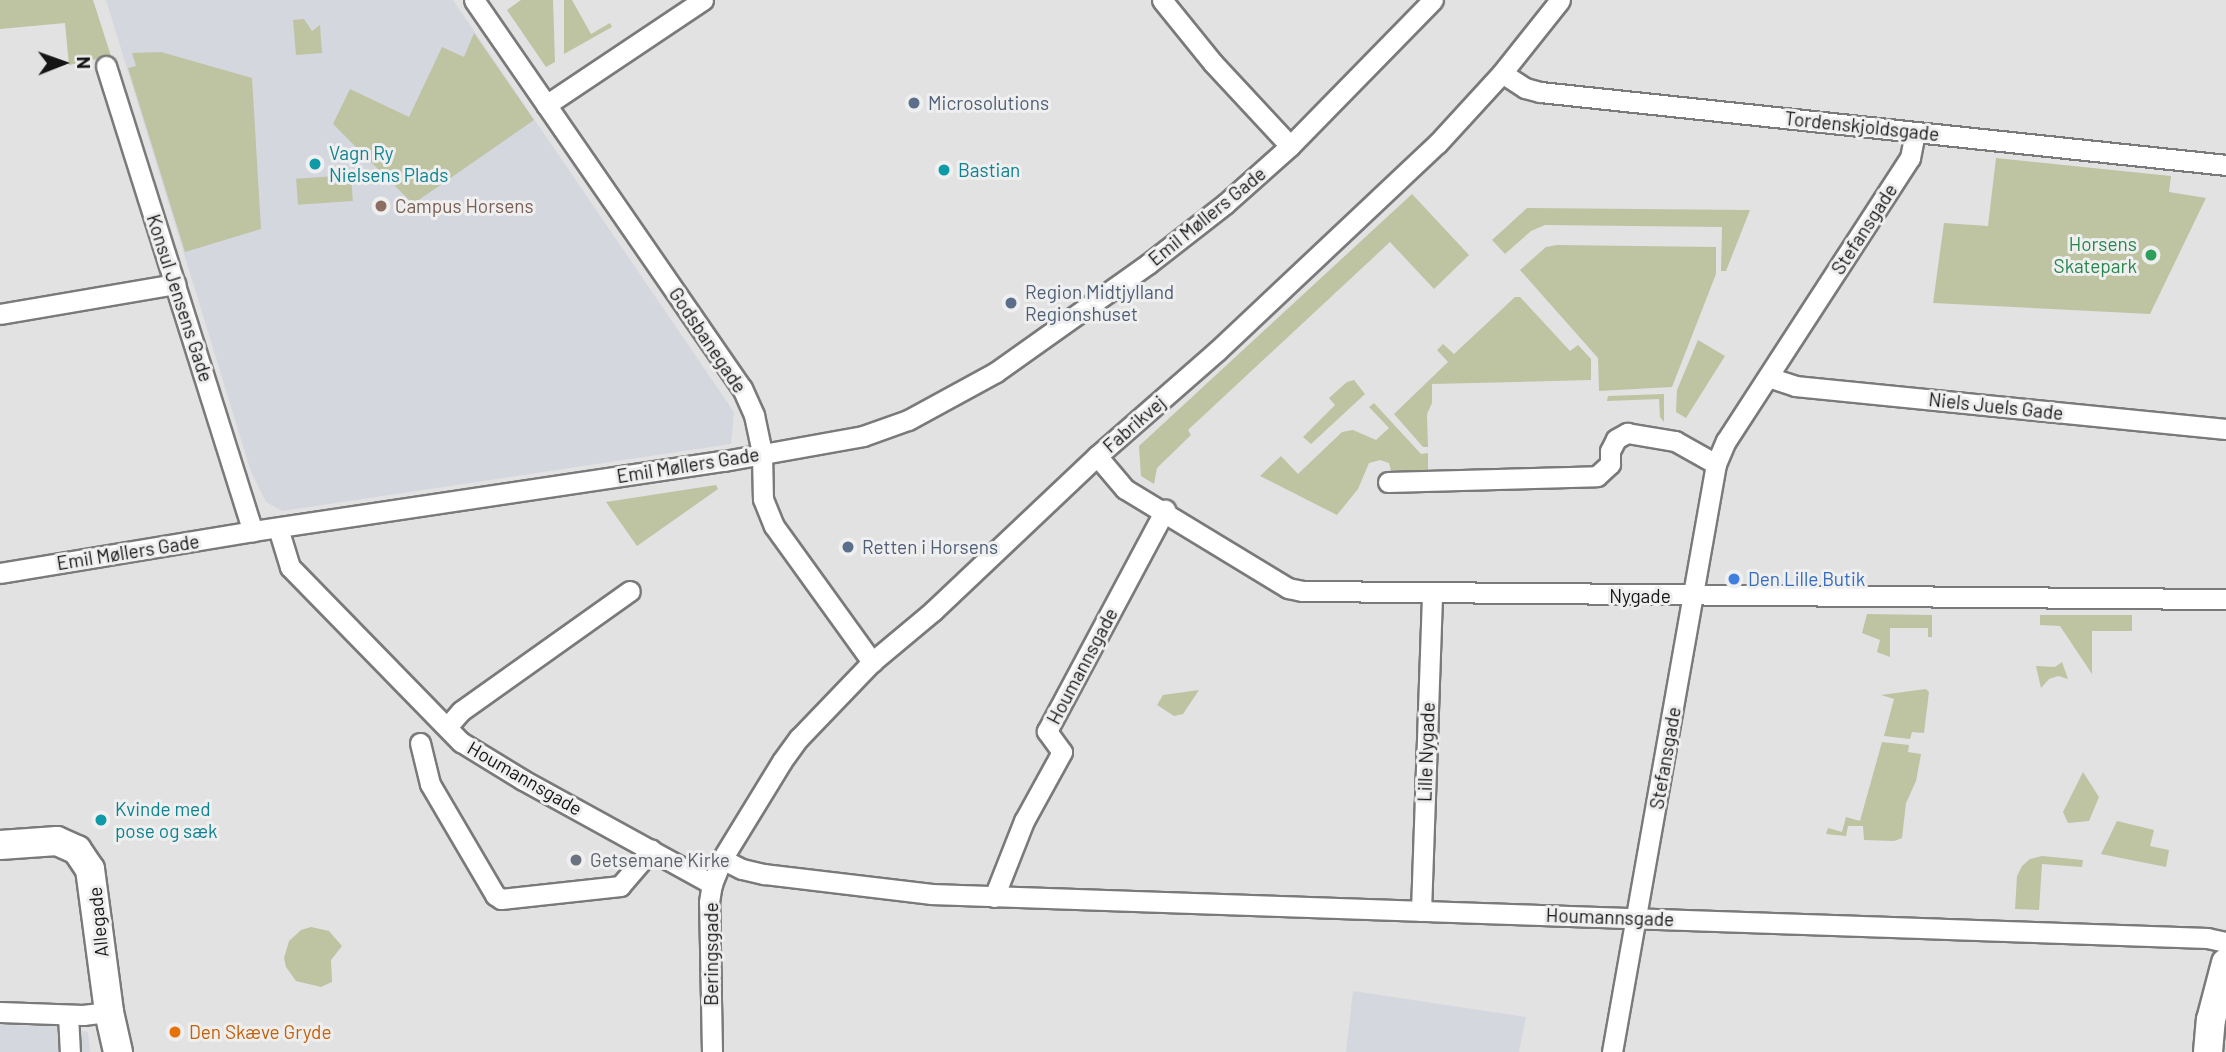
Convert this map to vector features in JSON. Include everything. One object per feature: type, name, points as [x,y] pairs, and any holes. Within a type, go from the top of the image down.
[{"type":"street","name":"Godsbanegade","points":[[474,0],[742,388],[754,415],[762,453],[763,499],[774,526],[872,662]]},
{"type":"street","points":[[546,105],[703,0]]},
{"type":"street","points":[[1162,0],[1213,62],[1290,146]]},
{"type":"street","name":"Emil Møllers Gade","points":[[0,573],[863,436],[908,420],[996,372],[1148,264],[1225,204],[1290,146],[1433,0]]},
{"type":"street","name":"Fabrikvej","points":[[722,859],[793,746],[872,662],[995,555],[1097,456],[1217,351],[1427,153],[1502,73],[1560,0]]},
{"type":"street","name":"Konsul Jensens Gade","points":[[106,66],[253,531]]},
{"type":"street","name":"Tordenskjoldsgade","points":[[1502,73],[1525,88],[1540,92],[2226,165]]},
{"type":"street","name":"Stefansgade","points":[[1612,1052],[1716,464],[1726,441],[1910,158],[1914,132]]},
{"type":"street","points":[[0,314],[175,284]]},
{"type":"street","name":"Niels Juels Gade","points":[[1768,377],[1795,386],[2226,429]]},
{"type":"street","points":[[1388,482],[1597,476],[1609,464],[1616,439],[1628,433],[1675,441],[1716,464]]},
{"type":"street","name":"Nygade","points":[[1097,456],[1125,488],[1288,587],[1302,591],[2226,599]]},
{"type":"street","name":"Houmannsgade","points":[[994,897],[1024,821],[1062,752],[1047,731],[1165,510]]},
{"type":"street","points":[[278,528],[290,567],[443,724],[630,591]]},
{"type":"street","name":"Lille Nygade","points":[[1421,911],[1432,594]]},
{"type":"street","name":"Houmannsgade","points":[[443,724],[461,742],[523,780],[712,884]]},
{"type":"street","points":[[420,743],[430,784],[500,899],[620,886],[651,850]]},
{"type":"street","name":"Allegade","points":[[12,843],[57,841],[76,850],[90,869],[109,1012],[118,1052]]},
{"type":"street","name":"Houmannsgade","points":[[722,859],[742,869],[764,874],[867,888],[994,897],[2194,937],[2226,942]]},
{"type":"street","name":"Beringsgade","points":[[712,1052],[709,902],[712,884],[722,859]]},
{"type":"street","points":[[2208,1052],[2211,1020],[2226,963]]},
{"type":"street","points":[[0,1012],[68,1015],[109,1012]]},
{"type":"street","points":[[68,1015],[70,1052]]},
{"type":"shaded area","name":"Campus Horsens","points":[[106,0],[453,0],[734,412],[731,444],[282,511],[266,502],[251,472]]},
{"type":"shaded area","points":[[1353,991],[1526,1017],[1519,1052],[1346,1052]]},
{"type":"shaded area","points":[[0,1025],[53,1026],[88,1032],[90,1052],[0,1052]]},
{"type":"green space","points":[[0,0],[93,0],[111,56],[69,65],[65,23],[0,29]]},
{"type":"green space","points":[[521,0],[553,0],[555,62],[546,67],[507,10]]},
{"type":"green space","points":[[564,0],[572,0],[591,34],[610,23],[612,27],[564,54]]},
{"type":"green space","points":[[304,19],[312,31],[320,25],[322,53],[296,55],[293,20]]},
{"type":"green space","points":[[474,33],[534,120],[413,204],[333,124],[350,89],[409,117],[442,47],[464,57]]},
{"type":"green space","points":[[161,52],[252,78],[261,229],[185,252],[128,68],[136,66],[132,53]]},
{"type":"green space","points":[[1996,158],[2171,176],[2169,192],[2206,198],[2150,314],[1933,303],[1944,223],[1988,226]]},
{"type":"green space","points":[[351,175],[353,201],[298,205],[296,179]]},
{"type":"green space","points":[[1412,194],[1469,255],[1434,289],[1390,242],[1188,430],[1191,435],[1157,468],[1154,484],[1141,476],[1139,446]]},
{"type":"green space","points":[[1527,208],[1750,210],[1726,271],[1721,271],[1722,227],[1545,225],[1531,231],[1505,254],[1492,240]]},
{"type":"green space","points":[[1546,247],[1716,247],[1716,274],[1672,387],[1599,391],[1598,358],[1520,270]]},
{"type":"green space","points":[[1515,297],[1520,297],[1570,351],[1578,345],[1591,359],[1591,380],[1432,384],[1432,403],[1427,414],[1428,447],[1423,447],[1394,414],[1448,362],[1437,350],[1443,344],[1454,354]]},
{"type":"green space","points":[[1698,340],[1725,356],[1686,418],[1676,412],[1677,390]]},
{"type":"green space","points":[[1354,380],[1365,394],[1311,444],[1303,437],[1335,405],[1329,398],[1347,382]]},
{"type":"green space","points":[[1664,394],[1664,422],[1660,417],[1659,399],[1607,401],[1608,396]]},
{"type":"green space","points":[[1374,403],[1421,454],[1428,453],[1428,470],[1391,471],[1389,463],[1380,460],[1369,463],[1358,489],[1337,515],[1260,476],[1281,456],[1298,474],[1342,432],[1353,430],[1376,440],[1389,428],[1369,407]]},
{"type":"green space","points":[[716,485],[718,489],[637,546],[606,502]]},
{"type":"green space","points":[[1867,614],[1932,615],[1932,637],[1928,637],[1928,628],[1890,628],[1890,657],[1877,652],[1880,640],[1862,633]]},
{"type":"green space","points":[[2040,615],[2132,615],[2132,631],[2092,631],[2092,674],[2060,626],[2040,625]]},
{"type":"green space","points":[[2062,662],[2068,679],[2058,676],[2049,679],[2041,688],[2036,666],[2055,667]]},
{"type":"green space","points":[[1926,689],[1929,692],[1924,733],[1912,732],[1910,739],[1884,736],[1894,699],[1881,695]]},
{"type":"green space","points":[[1199,690],[1183,714],[1174,716],[1157,705],[1163,695]]},
{"type":"green space","points":[[1882,742],[1909,745],[1908,752],[1921,754],[1916,781],[1906,803],[1902,838],[1894,841],[1864,840],[1863,826],[1848,826],[1846,836],[1826,834],[1828,828],[1842,832],[1846,817],[1860,821]]},
{"type":"green space","points":[[2083,772],[2099,797],[2089,821],[2068,823],[2063,812]]},
{"type":"green space","points":[[2117,821],[2154,830],[2150,846],[2169,850],[2166,867],[2101,854]]},
{"type":"green space","points":[[2042,856],[2083,860],[2082,867],[2042,864],[2039,910],[2015,909],[2017,876],[2022,866],[2030,859]]},
{"type":"green space","points":[[311,927],[329,931],[342,946],[331,960],[332,982],[321,987],[296,981],[286,967],[284,958],[289,941],[301,930]]},
{"type":"place","name":"Microsolutions","points":[[914,103]]},
{"type":"place","name":"Vagn Ry Nielsens Plads","points":[[315,164]]},
{"type":"place","name":"Bastian","points":[[944,170]]},
{"type":"place","name":"Campus Horsens","points":[[381,206]]},
{"type":"place","name":"Horsens Skatepark","points":[[2151,255]]},
{"type":"place","name":"Region Midtjylland Regionshuset","points":[[1011,303]]},
{"type":"place","name":"Retten i Horsens","points":[[848,547]]},
{"type":"place","name":"Den Lille Butik","points":[[1734,579]]},
{"type":"place","name":"Kvinde med pose og sæk","points":[[101,820]]},
{"type":"place","name":"Getsemane Kirke","points":[[576,860]]},
{"type":"place","name":"Den Skæve Gryde","points":[[175,1032]]}]
